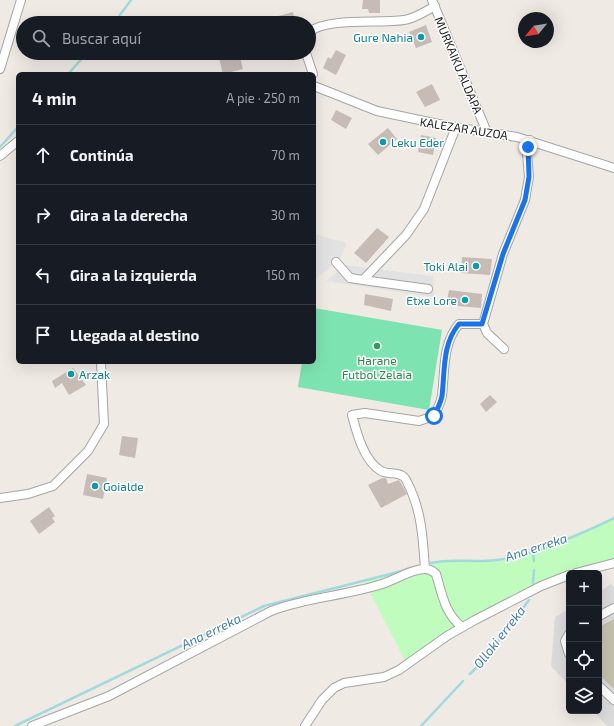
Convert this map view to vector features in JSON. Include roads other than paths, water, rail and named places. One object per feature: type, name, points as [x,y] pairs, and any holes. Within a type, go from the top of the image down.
[{"type":"street","points":[[16,16],[21,0]]},
{"type":"street","points":[[316,28],[333,24],[405,20],[433,3]]},
{"type":"street","name":"MURKAIKU ALDAPA","points":[[433,3],[486,130]]},
{"type":"street","points":[[0,68],[16,16]]},
{"type":"street","points":[[309,60],[313,72]]},
{"type":"street","name":"KALEZAR AUZOA","points":[[316,86],[377,111],[456,127],[486,130],[530,140],[614,168]]},
{"type":"street","points":[[363,280],[406,235],[424,209],[456,127]]},
{"type":"street","points":[[504,349],[486,333],[482,324],[503,254],[525,200],[529,177],[527,153],[530,140]]},
{"type":"street","points":[[0,156],[16,143]]},
{"type":"street","points":[[336,262],[350,278],[428,289]]},
{"type":"street","points":[[425,569],[422,522],[415,498],[404,477],[396,473],[382,472],[370,460],[356,430],[352,415],[365,413],[419,421],[434,416],[442,398],[446,350],[452,332],[459,324],[482,324]]},
{"type":"street","points":[[0,498],[28,494],[53,486],[88,452],[104,424],[101,364]]},
{"type":"street","points":[[587,570],[614,563]]},
{"type":"street","points":[[32,726],[109,696],[278,608],[292,603],[381,584],[425,569],[436,574],[448,614],[462,627]]},
{"type":"street","points":[[305,726],[322,700],[334,688],[344,683],[389,675],[399,670],[462,627],[541,586],[566,576]]},
{"type":"street","points":[[602,614],[614,608]]},
{"type":"street","points":[[602,689],[614,700]]},
{"type":"waterway","points":[[119,16],[131,0]]},
{"type":"waterway","points":[[70,72],[81,60]]},
{"type":"waterway","points":[[0,147],[16,129]]},
{"type":"waterway","name":"Ana erreka","points":[[431,563],[447,561],[488,561],[510,558],[556,544],[614,518]]},
{"type":"waterway","name":"Olloki erreka","points":[[533,551],[534,561]]},
{"type":"waterway","name":"Ana erreka","points":[[15,726],[264,606],[406,570]]},
{"type":"waterway","name":"Olloki erreka","points":[[533,583],[534,570]]},
{"type":"waterway","name":"Olloki erreka","points":[[470,674],[483,661],[529,600]]},
{"type":"waterway","name":"Olloki erreka","points":[[421,726],[463,681]]},
{"type":"place","name":"Gure Nahia","points":[[421,37]]},
{"type":"place","name":"Leku Eder","points":[[383,142]]},
{"type":"place","name":"Toki Alai","points":[[476,266]]},
{"type":"place","name":"Etxe Lore","points":[[465,300]]},
{"type":"place","name":"Harane Futbol Zelaia","points":[[377,346]]},
{"type":"place","name":"Arzak","points":[[71,374]]},
{"type":"place","name":"Goialde","points":[[95,486]]}]
